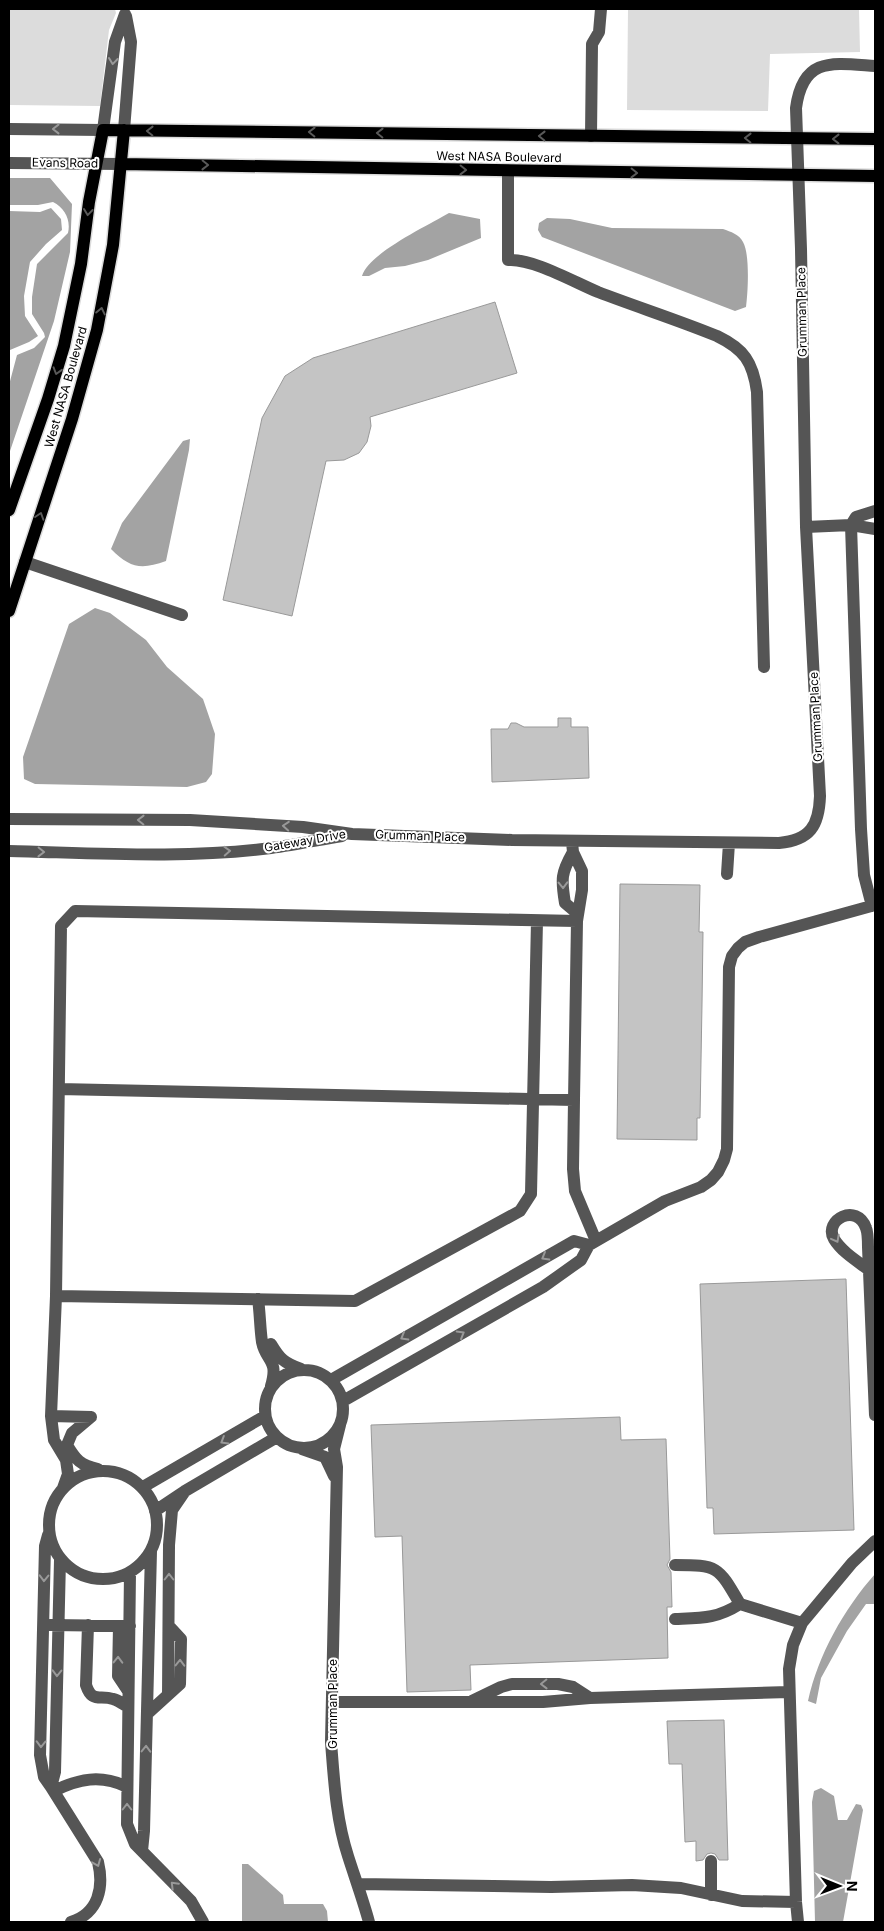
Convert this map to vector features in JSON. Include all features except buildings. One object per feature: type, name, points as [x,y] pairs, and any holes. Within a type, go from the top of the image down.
[{"type":"main road","name":"West NASA Boulevard","points":[[9,510],[64,346],[81,264],[89,202],[103,130],[875,139]]},
{"type":"main road","name":"West NASA Boulevard","points":[[9,611],[82,386],[98,330],[113,245],[124,130]]},
{"type":"main road","name":"West NASA Boulevard","points":[[122,164],[875,176]]},
{"type":"street","points":[[591,136],[592,44],[599,32],[600,9]]},
{"type":"street","points":[[9,129],[103,130],[115,42],[125,11]]},
{"type":"street","points":[[124,130],[130,42],[125,11]]},
{"type":"street","name":"Grumman Place","points":[[352,834],[573,847],[792,842],[809,834],[819,814],[820,786],[806,527],[802,258],[797,100],[801,86],[815,69],[833,64],[875,66]]},
{"type":"street","name":"Evans Road","points":[[9,163],[122,164]]},
{"type":"street","points":[[508,171],[508,260],[515,259],[531,263],[597,291],[717,336],[739,349],[750,364],[756,392],[764,667]]},
{"type":"street","points":[[343,1402],[543,1287],[581,1260],[593,1242],[665,1201],[702,1187],[714,1176],[724,1160],[727,1149],[729,967],[732,956],[746,942],[759,937],[873,906],[864,875],[861,829],[851,524],[856,517],[875,511]]},
{"type":"street","points":[[806,527],[851,524],[875,529]]},
{"type":"street","points":[[25,562],[182,615]]},
{"type":"street","name":"Gateway Drive","points":[[9,819],[190,820],[303,827],[352,834]]},
{"type":"street","name":"Gateway Drive","points":[[9,852],[222,852],[270,848],[352,834]]},
{"type":"street","points":[[727,874],[728,844]]},
{"type":"street","points":[[573,847],[582,872],[582,890],[578,918],[573,1169],[576,1191],[593,1242]]},
{"type":"street","points":[[573,847],[563,870],[562,890],[565,904],[578,918]]},
{"type":"street","points":[[71,1922],[92,1907],[100,1895],[102,1876],[98,1862],[44,1777],[41,1767],[45,1546],[51,1508],[63,1488],[68,1474],[66,1460],[54,1440],[51,1403],[56,1296],[61,926],[76,911],[537,921],[578,918]]},
{"type":"street","points":[[56,1296],[355,1301],[520,1212],[530,1194],[537,921]]},
{"type":"street","points":[[59,1089],[574,1100]]},
{"type":"street","points":[[331,1380],[574,1241],[593,1242]]},
{"type":"street","points":[[869,1270],[875,1416]]},
{"type":"street","points":[[258,1299],[261,1329],[263,1345],[275,1373],[266,1397],[265,1416],[272,1431],[290,1446],[311,1448],[323,1443],[333,1435],[340,1425],[343,1402],[338,1390],[331,1380],[312,1370],[301,1369],[287,1364],[278,1356],[261,1329]]},
{"type":"street","points":[[270,1388],[279,1378],[289,1372],[301,1369]]},
{"type":"street","points":[[48,1532],[50,1542],[60,1560],[72,1570],[86,1577],[101,1580],[116,1578],[130,1572],[142,1562],[151,1550],[156,1537],[157,1524],[155,1511],[143,1488],[136,1480],[116,1472],[87,1467],[75,1460],[53,1416]]},
{"type":"street","points":[[53,1416],[91,1417],[72,1433],[67,1445]]},
{"type":"street","points":[[143,1488],[265,1416]]},
{"type":"street","name":"Grumman Place","points":[[340,1425],[334,1449],[337,1467],[332,1742],[335,1789],[340,1821],[348,1855],[369,1922]]},
{"type":"street","points":[[155,1511],[185,1491],[277,1437]]},
{"type":"street","name":"Grumman Place","points":[[298,1448],[325,1457],[336,1480]]},
{"type":"street","points":[[63,1488],[74,1478],[88,1472],[103,1470]]},
{"type":"street","points":[[147,1714],[180,1684],[181,1639],[169,1626],[169,1545],[172,1510],[185,1491]]},
{"type":"street","points":[[798,1922],[788,1669],[793,1645],[802,1623],[852,1563],[875,1541]]},
{"type":"street","points":[[142,1850],[151,1550]]},
{"type":"street","points":[[52,1789],[56,1772],[60,1560]]},
{"type":"street","points":[[674,1565],[710,1566],[720,1573],[740,1604],[802,1623]]},
{"type":"street","points":[[130,1572],[124,1626],[128,1691],[127,1824],[135,1844],[191,1901],[202,1922]]},
{"type":"street","points":[[675,1619],[711,1617],[723,1614],[740,1604]]},
{"type":"street","points":[[43,1625],[124,1626]]},
{"type":"street","points":[[88,1625],[86,1685],[88,1693],[94,1697],[114,1699],[128,1707]]},
{"type":"street","points":[[468,1703],[501,1687],[512,1684],[558,1684],[573,1687],[590,1698]]},
{"type":"street","points":[[332,1702],[544,1702],[590,1698],[789,1692]]},
{"type":"street","points":[[52,1789],[85,1780],[110,1781],[127,1787]]},
{"type":"street","points":[[711,1861],[712,1895]]},
{"type":"street","points":[[358,1884],[681,1888],[742,1901],[796,1902]]},
{"type":"shaded area","points":[[9,9],[115,9],[116,13],[109,30],[100,106],[9,105]]},
{"type":"shaded area","points":[[628,9],[859,9],[860,52],[770,54],[768,111],[627,110]]},
{"type":"shaded area","points":[[9,178],[50,178],[72,204],[70,252],[54,321],[9,454],[9,385],[17,355],[34,348],[45,337],[32,314],[32,297],[37,264],[68,233],[69,224],[64,211],[53,202],[38,205],[9,205]]},
{"type":"shaded area","points":[[51,208],[61,219],[62,230],[30,262],[24,296],[25,316],[38,336],[10,350],[9,356],[9,211],[40,212]]},
{"type":"shaded area","points":[[449,213],[480,219],[481,238],[428,260],[405,266],[385,268],[369,276],[362,276],[375,258],[387,249]]},
{"type":"shaded area","points":[[547,218],[570,219],[612,228],[723,229],[732,232],[741,239],[747,255],[748,283],[746,307],[735,311],[542,237],[538,230],[539,223]]},
{"type":"shaded area","points":[[190,439],[166,561],[150,566],[130,564],[111,549],[122,523],[183,441]]},
{"type":"shaded area","points":[[95,608],[110,613],[146,640],[167,667],[203,699],[215,734],[212,774],[206,782],[187,787],[35,784],[24,779],[23,757],[69,624]]},
{"type":"shaded area","points":[[875,1574],[875,1604],[866,1604],[847,1631],[821,1678],[816,1704],[808,1701],[812,1684],[825,1650],[843,1617]]},
{"type":"shaded area","points":[[821,1788],[834,1796],[838,1820],[847,1820],[856,1804],[861,1805],[863,1810],[843,1922],[815,1922],[812,1802],[814,1791]]},
{"type":"shaded area","points":[[242,1864],[248,1864],[283,1895],[284,1904],[323,1904],[327,1911],[328,1922],[242,1922]]}]
